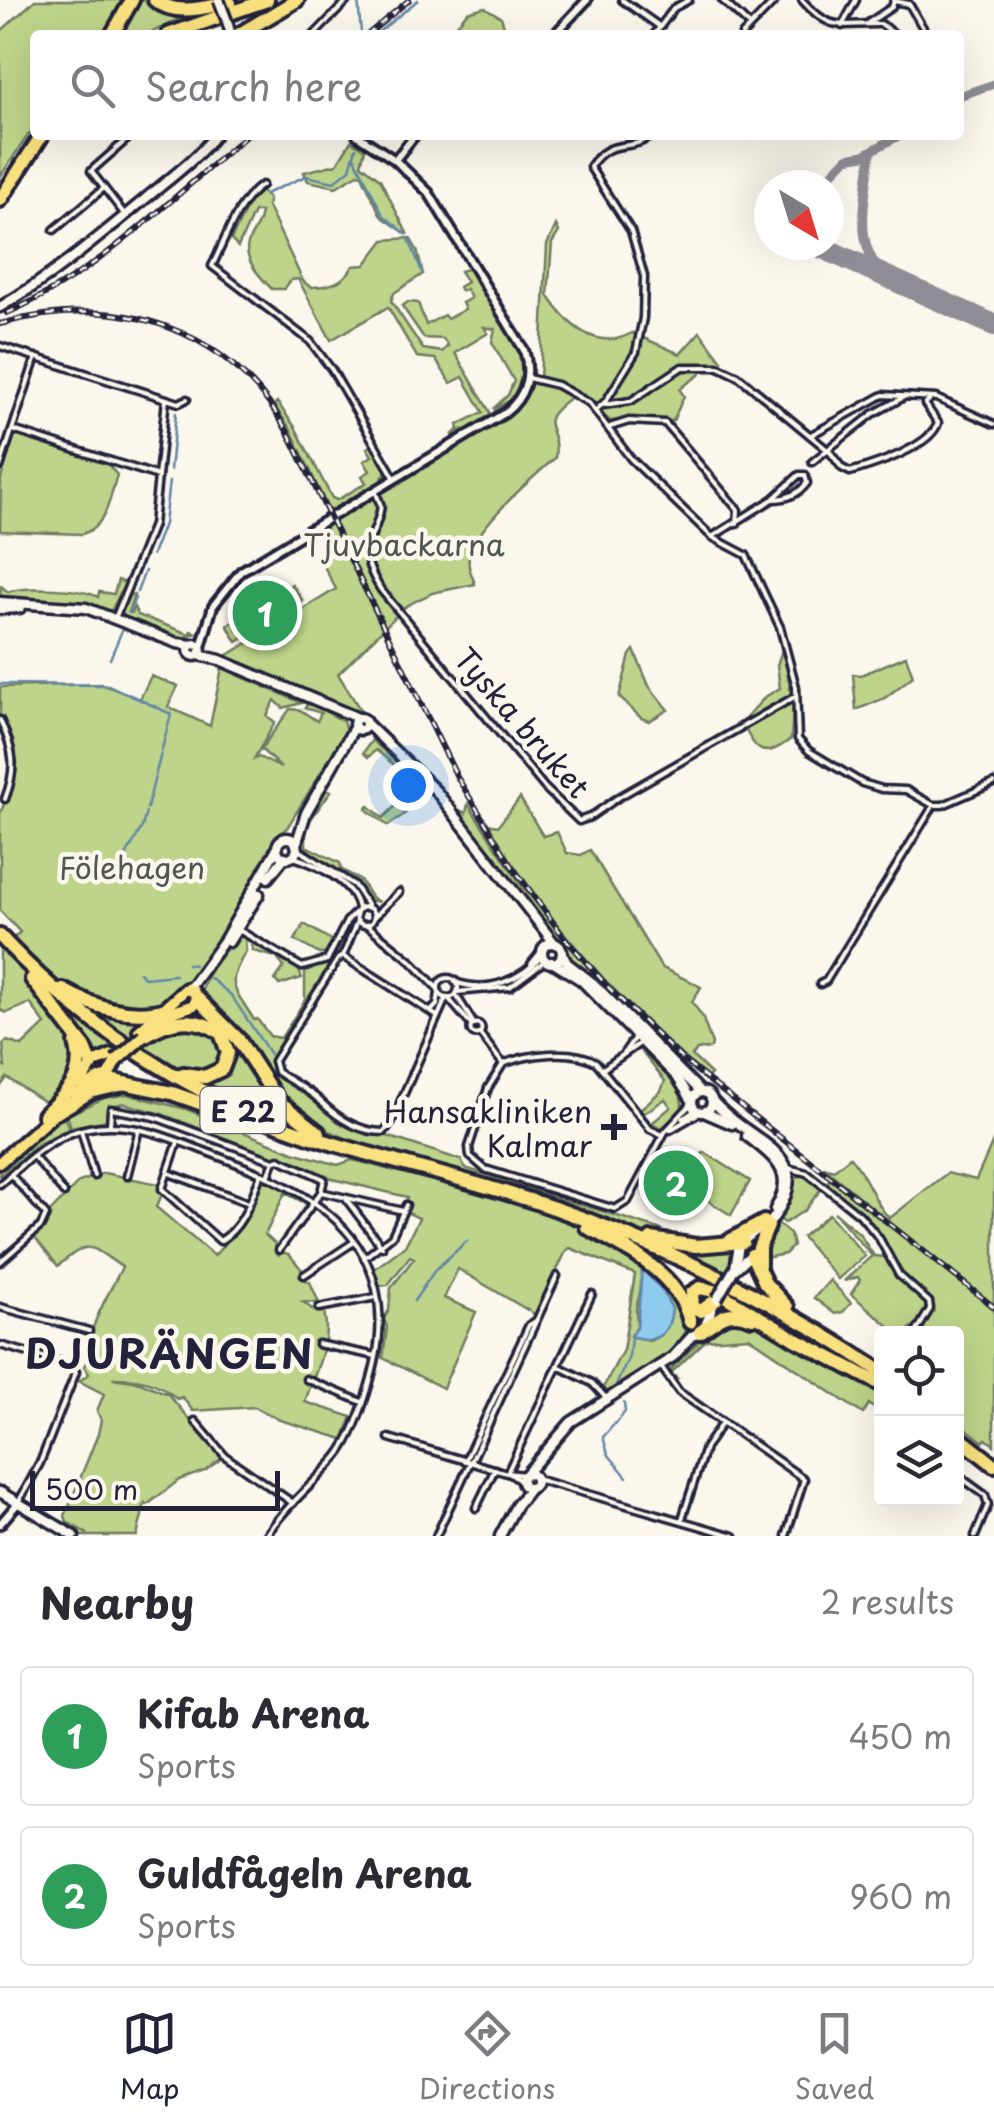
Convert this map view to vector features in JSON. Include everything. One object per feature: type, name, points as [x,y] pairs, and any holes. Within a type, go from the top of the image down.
[{"type":"highway","points":[[115,30],[132,0]]},
{"type":"highway","points":[[155,0],[180,10],[240,1]]},
{"type":"highway","points":[[182,30],[267,0]]},
{"type":"highway","points":[[246,30],[297,0]]},
{"type":"highway","points":[[168,30],[240,1]]},
{"type":"highway","points":[[0,188],[35,140]]},
{"type":"highway","points":[[0,200],[36,140]]},
{"type":"highway","name":"E 22","points":[[0,936],[32,974],[148,1060],[250,1113],[344,1146],[494,1188],[712,1274],[874,1367]]},
{"type":"highway","name":"E 22","points":[[0,946],[74,1015],[144,1065],[248,1120],[319,1146],[588,1224],[743,1297],[874,1377]]},
{"type":"highway","points":[[32,974],[94,1005],[134,1012],[166,1009]]},
{"type":"highway","points":[[32,974],[90,1054],[96,1073],[172,1093],[248,1120]]},
{"type":"highway","points":[[193,994],[238,1039],[286,1109],[344,1146]]},
{"type":"highway","points":[[142,1034],[171,1022],[196,1021],[217,1030],[228,1048],[222,1069],[205,1077],[186,1075],[148,1060]]},
{"type":"highway","points":[[50,1114],[69,1092],[80,1070],[72,1032]]},
{"type":"highway","points":[[50,1114],[98,1090],[133,1084]]},
{"type":"highway","points":[[588,1224],[658,1240],[748,1248],[761,1277],[780,1301],[826,1336]]},
{"type":"highway","points":[[588,1224],[660,1273],[679,1297],[695,1328],[734,1312],[874,1378]]},
{"type":"highway","points":[[716,1246],[766,1224]]},
{"type":"highway","points":[[761,1277],[759,1248],[766,1224]]},
{"type":"highway","points":[[715,1302],[701,1311],[694,1309],[690,1300],[696,1290],[713,1290],[795,1339]]},
{"type":"highway","points":[[964,1432],[994,1456]]},
{"type":"highway","points":[[964,1441],[994,1465]]},
{"type":"main road","points":[[219,0],[227,21],[235,30]]},
{"type":"main road","points":[[0,307],[125,216],[194,158],[209,140]]},
{"type":"main road","points":[[0,606],[86,608],[116,617],[334,709],[379,738],[436,791],[543,931],[548,954],[582,980],[676,1072],[700,1102]]},
{"type":"main road","points":[[290,847],[298,824],[359,726]]},
{"type":"main road","points":[[0,1162],[83,1081],[142,1034],[166,1009],[193,994],[290,847],[306,813]]},
{"type":"main road","points":[[236,928],[277,848],[290,847]]},
{"type":"main road","points":[[500,1536],[542,1456],[565,1427],[661,1364],[706,1315],[748,1248],[787,1199],[786,1171],[776,1153],[700,1102],[594,984],[568,963],[562,953],[560,959],[548,954]]},
{"type":"main road","points":[[142,1034],[174,1012],[194,1005],[193,994]]},
{"type":"main road","points":[[96,1073],[114,1058]]},
{"type":"main road","points":[[0,1154],[50,1114]]},
{"type":"main road","points":[[734,1270],[738,1247],[748,1248]]},
{"type":"main road","points":[[695,1328],[715,1302]]},
{"type":"main road","points":[[0,1492],[74,1536]]},
{"type":"street","points":[[319,30],[348,0]]},
{"type":"street","points":[[559,30],[587,0]]},
{"type":"street","points":[[622,0],[660,26]]},
{"type":"street","points":[[657,30],[674,8],[689,0]]},
{"type":"street","points":[[722,0],[750,26]]},
{"type":"street","points":[[746,30],[776,0]]},
{"type":"street","points":[[802,0],[820,18],[839,27],[883,24],[890,30]]},
{"type":"street","points":[[839,27],[856,0]]},
{"type":"street","points":[[866,25],[892,7],[893,0],[908,3],[923,30]]},
{"type":"street","points":[[125,216],[91,171],[126,140]]},
{"type":"street","points":[[196,649],[220,593],[241,571],[505,413],[520,397],[528,378],[524,350],[436,202],[394,160],[364,140]]},
{"type":"street","points":[[394,160],[411,140]]},
{"type":"street","points":[[596,410],[636,352],[643,318],[644,276],[631,231],[590,168],[612,146],[645,140]]},
{"type":"street","points":[[262,185],[253,190],[212,266],[310,341],[332,370],[394,477]]},
{"type":"street","points":[[54,230],[104,188]]},
{"type":"street","points":[[0,346],[178,403],[186,400]]},
{"type":"street","points":[[0,467],[36,357]]},
{"type":"street","points":[[603,405],[631,401],[682,367],[719,367],[738,376],[850,472],[907,450],[937,428],[938,423],[925,404],[931,398]]},
{"type":"street","points":[[528,378],[572,392],[596,410],[631,458],[712,537],[746,555],[780,627],[796,696],[798,738],[814,755],[870,786],[906,790],[934,806],[994,783]]},
{"type":"street","points":[[810,435],[883,394],[931,398],[994,424]]},
{"type":"street","points":[[812,462],[873,414],[909,396]]},
{"type":"street","points":[[116,617],[153,525],[166,399]]},
{"type":"street","points":[[610,426],[640,420],[663,422],[738,510],[737,523]]},
{"type":"street","points":[[13,430],[158,476]]},
{"type":"street","points":[[712,537],[805,475],[807,482],[800,491],[784,499],[773,499]]},
{"type":"street","name":"Tyska bruket","points":[[374,489],[381,506],[367,544],[366,560],[381,590],[545,788],[579,821],[796,696]]},
{"type":"street","points":[[0,720],[14,754],[14,774],[5,799]]},
{"type":"street","points":[[820,984],[826,981],[934,806]]},
{"type":"street","points":[[290,847],[354,885],[379,932]]},
{"type":"street","points":[[290,847],[350,888],[356,899],[357,921],[343,956],[274,1061],[274,1068],[318,1099],[337,1118],[379,1132],[386,1130],[447,998],[456,993],[510,987],[548,954]]},
{"type":"street","points":[[349,940],[399,892]]},
{"type":"street","points":[[236,928],[302,966],[327,960],[357,910],[385,903]]},
{"type":"street","points":[[344,926],[357,921],[379,932],[426,974],[503,1064]]},
{"type":"street","points":[[426,974],[467,986],[506,984],[548,954]]},
{"type":"street","points":[[343,956],[437,1016]]},
{"type":"street","points":[[429,1011],[437,1005],[444,980]]},
{"type":"street","points":[[456,982],[456,993],[473,1029]]},
{"type":"street","points":[[473,1029],[489,1020]]},
{"type":"street","points":[[604,1070],[633,1043],[634,1035]]},
{"type":"street","points":[[624,1053],[642,1042]]},
{"type":"street","points":[[700,1102],[664,1133],[628,1201],[615,1209],[484,1169],[470,1156],[470,1139],[488,1088],[503,1064],[524,1059],[575,1054],[586,1057],[604,1070],[650,1129],[664,1133],[680,1123],[700,1102]]},
{"type":"street","points":[[110,1126],[111,1108],[155,1117],[274,1162]]},
{"type":"street","points":[[151,1133],[155,1117]]},
{"type":"street","points":[[0,1184],[60,1136],[110,1126],[139,1130],[268,1176],[314,1200],[337,1219],[355,1242],[376,1297],[376,1356],[348,1439],[338,1456],[266,1536]]},
{"type":"street","points":[[80,1130],[94,1176]]},
{"type":"street","points":[[127,1176],[139,1130]]},
{"type":"street","points":[[190,1146],[196,1130]]},
{"type":"street","points":[[178,1142],[162,1189],[164,1194],[220,1241],[231,1234],[261,1174]]},
{"type":"street","points":[[229,1160],[235,1145]]},
{"type":"street","points":[[33,1156],[64,1193]]},
{"type":"street","points":[[268,1176],[279,1159],[324,1179],[321,1192],[279,1250]]},
{"type":"street","points":[[786,1171],[810,1176],[871,1226],[899,1275],[929,1302],[930,1308],[920,1326]]},
{"type":"street","points":[[786,1171],[810,1176]]},
{"type":"street","points":[[168,1173],[249,1203]]},
{"type":"street","points":[[0,1262],[41,1226],[46,1215],[11,1175]]},
{"type":"street","points":[[321,1192],[403,1211]]},
{"type":"street","points":[[344,1196],[382,1247]]},
{"type":"street","points":[[364,1258],[392,1236],[406,1205]]},
{"type":"street","points":[[304,1275],[355,1242]]},
{"type":"street","points":[[436,1536],[557,1276]]},
{"type":"street","points":[[508,1473],[592,1294]]},
{"type":"street","points":[[319,1308],[376,1297]]},
{"type":"street","points":[[0,1306],[89,1331]]},
{"type":"street","points":[[0,1344],[74,1368],[75,1376],[18,1503],[0,1524]]},
{"type":"street","points":[[318,1344],[376,1356]]},
{"type":"street","points":[[661,1364],[679,1392],[804,1480],[786,1536]]},
{"type":"street","points":[[558,1366],[592,1383],[606,1398]]},
{"type":"street","points":[[306,1380],[362,1402]]},
{"type":"street","points":[[195,1421],[225,1456],[292,1503]]},
{"type":"street","points":[[682,1520],[705,1448],[722,1423]]},
{"type":"street","points":[[390,1438],[529,1481],[734,1536]]},
{"type":"street","points":[[476,1508],[494,1469]]},
{"type":"street","points":[[964,1480],[985,1495],[988,1505],[975,1536]]},
{"type":"green space","points":[[35,0],[127,0],[111,30],[30,30],[30,132],[0,177],[0,32]]},
{"type":"green space","points":[[134,0],[150,0],[195,12],[157,30],[118,30]]},
{"type":"green space","points":[[484,7],[501,17],[505,30],[453,30],[467,12]]},
{"type":"green space","points":[[351,141],[365,149],[361,164],[380,179],[408,235],[381,216],[362,175],[336,187],[308,181],[304,172],[337,164]]},
{"type":"green space","points":[[261,191],[269,199],[267,205],[303,281],[310,287],[335,283],[353,266],[365,265],[384,240],[410,238],[423,274],[394,293],[391,301],[423,349],[442,352],[448,346],[443,339],[424,338],[402,306],[418,303],[426,325],[465,309],[462,303],[471,298],[466,289],[461,291],[459,287],[467,282],[460,271],[470,268],[521,356],[522,378],[511,400],[493,409],[508,395],[514,381],[492,342],[495,329],[484,327],[488,333],[455,353],[490,412],[487,420],[453,437],[464,429],[452,435],[458,425],[483,412],[463,377],[451,383],[435,359],[417,357],[388,307],[331,340],[298,279],[291,280],[284,289],[272,289],[251,263],[248,244],[261,212],[254,212],[238,247],[231,240],[250,201]]},
{"type":"green space","points":[[556,225],[559,232],[552,243],[548,295],[573,325],[606,339],[632,333],[680,354],[700,332],[722,361],[721,365],[707,364],[680,390],[684,396],[673,421],[610,421],[577,392],[540,379],[547,245]]},
{"type":"green space","points":[[524,378],[512,403],[498,413],[495,411],[511,400]]},
{"type":"green space","name":"Tjuvbackarna","points":[[532,382],[563,390],[571,397],[550,420],[555,458],[484,528],[470,553],[475,584],[432,593],[406,606],[338,674],[361,711],[355,717],[220,660],[336,589],[319,557],[334,549],[326,530],[310,538],[303,536],[507,415],[521,402]]},
{"type":"green space","points":[[277,402],[295,427],[332,498],[337,500],[366,483],[362,476],[370,471],[364,461],[372,456],[367,448],[371,445],[387,471],[382,478],[387,477],[329,511],[291,430],[274,405]]},
{"type":"green space","points":[[19,434],[106,462],[117,475],[97,525],[82,534],[0,531],[1,479],[13,437]]},
{"type":"green space","points":[[118,580],[125,583],[111,611],[84,603],[0,597],[1,586],[8,592],[53,589],[98,597],[99,592],[114,594]]},
{"type":"green space","points":[[292,584],[303,601],[237,642],[227,625]]},
{"type":"green space","points":[[128,594],[134,595],[128,612],[134,607],[138,615],[189,634],[197,633],[178,639],[124,617]]},
{"type":"green space","points":[[783,647],[793,705],[791,739],[773,750],[761,750],[742,723],[635,784],[744,720],[765,697],[780,688],[777,665]]},
{"type":"green space","points":[[634,650],[649,686],[668,710],[649,721],[619,697]]},
{"type":"green space","points":[[906,656],[913,676],[885,698],[856,710],[853,674],[861,675]]},
{"type":"green space","name":"Fölehagen","points":[[222,668],[302,703],[283,708],[275,700],[267,716],[275,722],[254,759],[259,757],[281,768],[261,749],[290,709],[300,710],[317,721],[321,713],[305,708],[308,702],[343,721],[346,731],[287,828],[273,839],[263,872],[241,911],[203,965],[172,1000],[54,1104],[7,1078],[0,1087],[0,1065],[5,1067],[3,1044],[7,1041],[22,1046],[45,1024],[30,1003],[7,1013],[0,1010],[0,952],[20,932],[0,911],[0,814],[17,762],[13,740],[0,715],[0,687],[101,684],[140,699],[151,676],[178,686],[168,707],[210,726]]},
{"type":"green space","points":[[372,740],[429,792],[388,826],[366,809],[369,806],[383,818],[412,790],[393,764],[376,750],[368,757],[363,753]]},
{"type":"green space","points":[[324,788],[331,791],[306,826],[306,846],[302,824]]},
{"type":"green space","points":[[520,798],[543,836],[557,832],[567,853],[581,855],[590,850],[661,967],[701,987],[692,1002],[702,1016],[712,1044],[692,1056],[711,1074],[708,1078],[615,991],[560,928],[510,860],[487,824],[498,826]]},
{"type":"green space","points":[[468,804],[521,885],[588,967],[582,970],[570,961],[562,944],[482,845],[459,810],[466,813]]},
{"type":"green space","points":[[306,846],[340,863],[341,869],[360,880],[379,902],[369,900],[351,881]]},
{"type":"green space","points":[[353,923],[340,951],[271,1062],[272,1071],[316,1099],[334,1119],[461,1160],[465,1168],[662,1230],[660,1234],[655,1237],[534,1195],[361,1145],[296,1114],[201,996],[203,988],[214,965],[236,937],[245,937],[246,951],[235,972],[234,986],[254,1020],[270,1036],[281,1038],[305,1000],[305,970],[331,964]]},
{"type":"green space","points":[[304,924],[331,940],[330,953],[319,954],[295,940]]},
{"type":"green space","points":[[251,938],[297,966],[302,978],[279,985],[275,980],[284,967],[276,957],[253,951]]},
{"type":"green space","points":[[199,1005],[233,1037],[262,1083],[316,1134],[268,1117],[184,1076],[220,1074],[225,1033],[170,1020]]},
{"type":"green space","points":[[181,1023],[215,1031],[226,1053],[211,1073],[186,1072],[137,1045]]},
{"type":"green space","points":[[639,1049],[662,1068],[680,1094],[681,1113],[661,1128],[652,1123],[671,1107],[665,1099],[643,1114],[639,1110],[661,1091],[665,1081]]},
{"type":"green space","points":[[127,1094],[186,1109],[293,1152],[338,1165],[352,1160],[365,1163],[557,1218],[628,1253],[658,1276],[687,1321],[684,1334],[658,1364],[605,1392],[603,1388],[623,1350],[635,1274],[570,1248],[536,1315],[458,1269],[444,1298],[476,1312],[443,1388],[383,1358],[387,1327],[384,1319],[391,1288],[414,1258],[410,1256],[388,1285],[379,1286],[373,1270],[405,1246],[419,1218],[404,1211],[407,1197],[333,1179],[123,1103],[109,1107],[108,1120],[71,1127],[67,1115],[104,1098]],"holes":[[[645,1274],[662,1290],[671,1314],[662,1333],[648,1341],[634,1330]]]},
{"type":"green space","points":[[62,1112],[69,1128],[38,1144],[0,1176],[0,1165]]},
{"type":"green space","points":[[994,1139],[994,1445],[986,1439],[983,1442],[964,1427],[964,1326],[922,1326],[930,1313],[929,1299],[901,1273],[868,1219],[831,1188],[828,1181],[884,1222],[886,1219],[823,1167],[834,1170],[850,1157],[890,1218],[947,1173],[976,1180]]},
{"type":"green space","points":[[704,1152],[750,1181],[731,1215],[681,1184]]},
{"type":"green space","points":[[104,1173],[159,1184],[162,1195],[156,1207],[214,1256],[243,1223],[261,1181],[286,1187],[308,1202],[285,1193],[265,1235],[275,1244],[276,1251],[289,1254],[302,1270],[302,1278],[310,1282],[319,1303],[303,1302],[316,1312],[324,1312],[324,1346],[305,1402],[352,1417],[343,1439],[280,1420],[255,1407],[193,1411],[182,1397],[177,1399],[154,1384],[139,1380],[112,1378],[140,1382],[168,1394],[222,1458],[145,1503],[137,1536],[79,1536],[40,1511],[88,1534],[67,1522],[65,1516],[98,1434],[101,1420],[97,1411],[104,1394],[79,1381],[89,1374],[84,1366],[89,1358],[90,1337],[122,1267],[90,1248],[77,1251],[58,1266],[34,1237],[46,1216],[79,1182]]},
{"type":"green space","points":[[802,1175],[821,1189],[805,1210],[785,1223],[777,1217],[788,1202],[792,1180]]},
{"type":"green space","points":[[834,1212],[859,1233],[874,1256],[886,1257],[902,1280],[926,1301],[924,1316],[913,1326],[889,1326],[851,1294],[860,1280],[858,1277],[844,1281],[872,1256]]},
{"type":"green space","points":[[829,1214],[865,1256],[838,1279],[802,1237]]},
{"type":"green space","points":[[775,1221],[790,1234],[793,1246],[785,1254],[760,1259],[761,1247]]},
{"type":"green space","points":[[647,1239],[733,1247],[734,1262],[726,1276]]},
{"type":"green space","points":[[830,1280],[851,1303],[843,1312],[835,1314],[814,1298]]},
{"type":"green space","points":[[746,1318],[874,1383],[874,1408],[869,1404],[863,1414],[749,1337],[706,1340],[671,1373],[677,1378],[672,1379],[668,1373],[715,1321]]},
{"type":"water","points":[[642,1269],[662,1290],[672,1309],[664,1332],[646,1339],[630,1336],[637,1327]]},
{"type":"waterway","points":[[358,0],[361,30]]},
{"type":"waterway","points":[[381,30],[418,0]]},
{"type":"waterway","points":[[265,194],[306,176],[334,182],[350,169],[356,148]]},
{"type":"waterway","points":[[355,158],[383,215],[406,234]]},
{"type":"waterway","points":[[409,239],[422,272]]},
{"type":"waterway","points":[[170,470],[176,413]]},
{"type":"waterway","points":[[152,555],[164,524],[169,482]]},
{"type":"waterway","points":[[137,592],[145,571]]},
{"type":"waterway","points":[[129,613],[135,598]]},
{"type":"waterway","points":[[110,659],[123,628]]},
{"type":"waterway","points":[[0,684],[108,685],[171,714],[147,808]]},
{"type":"waterway","points":[[126,856],[146,812]]},
{"type":"waterway","points":[[187,964],[194,965]]},
{"type":"waterway","points":[[139,972],[145,978],[175,975]]},
{"type":"waterway","points":[[210,978],[231,995],[270,1054]]},
{"type":"waterway","points":[[414,1301],[435,1270],[467,1241]]},
{"type":"waterway","points":[[616,1385],[629,1357],[631,1337]]},
{"type":"waterway","points":[[624,1403],[625,1412],[603,1437],[608,1454],[627,1477]]},
{"type":"taxiway","points":[[964,94],[994,84]]},
{"type":"taxiway","points":[[835,170],[847,158],[864,155],[891,140]]},
{"type":"taxiway","points":[[871,152],[864,205],[865,240],[879,269],[893,280]]},
{"type":"runway","points":[[844,258],[994,325]]},
{"type":"railway","points":[[373,30],[409,0]]},
{"type":"railway","points":[[7,313],[40,297],[103,256],[241,140]]},
{"type":"railway","points":[[0,324],[44,315],[87,313],[129,317],[168,327],[205,345],[238,369],[267,401],[292,440],[457,777],[514,869],[563,936],[609,988],[683,1060],[994,1307]]},
{"type":"place","name":"Kifab Arena","points":[[265,613]]},
{"type":"place","name":"Hansakliniken Kalmar","points":[[614,1127]]},
{"type":"place","name":"Guldfågeln Arena","points":[[676,1183]]},
{"type":"district","name":"DJURÄNGEN","points":[[170,1352]]}]
